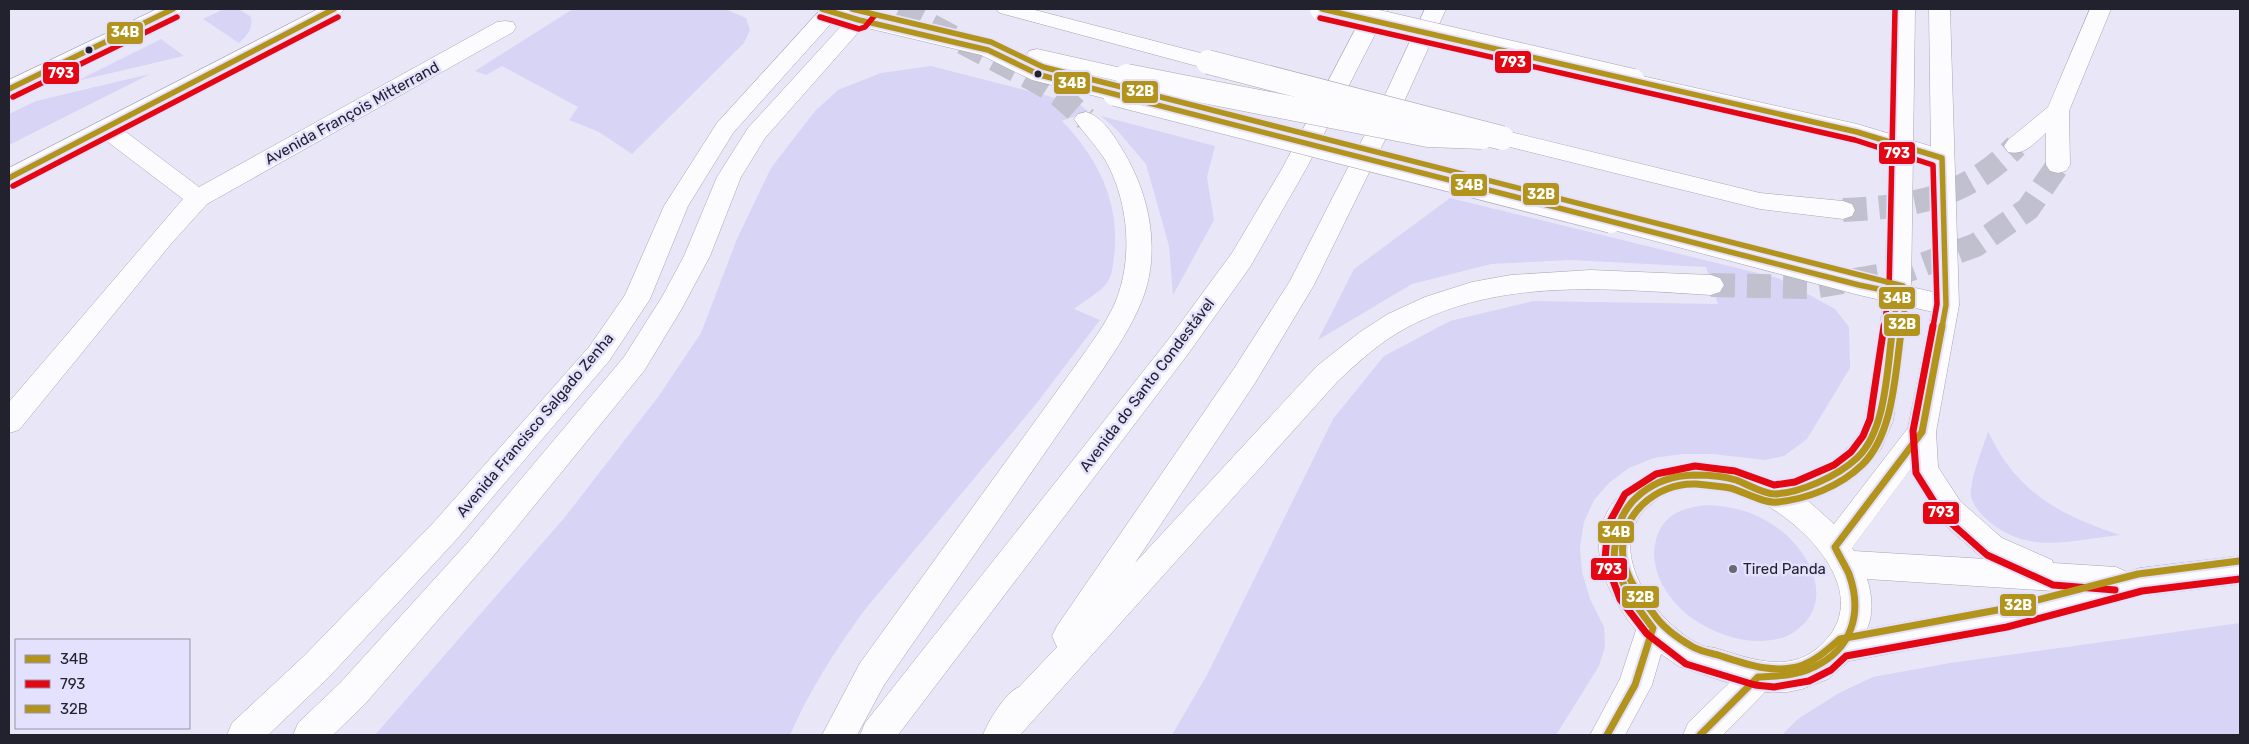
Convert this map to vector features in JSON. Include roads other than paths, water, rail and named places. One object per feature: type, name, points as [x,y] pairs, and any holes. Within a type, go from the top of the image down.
[{"type":"main road","points":[[9,89],[172,9]]},
{"type":"main road","points":[[9,178],[334,9]]},
{"type":"main road","points":[[1007,9],[1502,138],[1760,201],[1843,210]]},
{"type":"main road","points":[[1322,9],[1857,132],[1942,158]]},
{"type":"main road","name":"Avenida do Santo Condestável","points":[[877,735],[1178,347],[1240,260],[1295,168],[1377,9]]},
{"type":"main road","points":[[1007,726],[1245,375],[1301,285],[1396,95],[1434,9]]},
{"type":"main road","points":[[1773,494],[1797,490],[1838,473],[1857,458],[1871,440],[1879,420],[1898,293],[1904,9]]},
{"type":"main road","points":[[1940,9],[1946,305],[1922,432],[1924,469],[1949,510],[1991,547],[2055,577]]},
{"type":"main road","points":[[2058,165],[2058,111],[2100,9]]},
{"type":"main road","points":[[828,10],[864,14],[988,50],[1040,75],[1121,85],[1428,135],[1502,138]]},
{"type":"main road","name":"Avenida Francisco Salgado Zenha","points":[[244,735],[317,666],[438,538],[536,429],[599,354],[637,299],[676,206],[698,167],[725,128],[828,10]]},
{"type":"main road","points":[[310,735],[353,693],[479,550],[634,364],[672,303],[697,256],[714,209],[729,177],[756,133],[864,14]]},
{"type":"main road","name":"Avenida François Mitterrand","points":[[9,422],[161,239],[198,198],[505,27]]},
{"type":"main road","points":[[1121,85],[1611,221],[1859,285],[1946,305]]},
{"type":"main road","points":[[2016,146],[2058,111]]},
{"type":"main road","points":[[839,735],[872,674],[1093,362],[1125,309],[1135,282],[1139,252],[1137,224],[1124,176],[1112,152],[1086,120]]},
{"type":"main road","points":[[105,128],[198,198]]},
{"type":"main road","points":[[1007,726],[1327,374],[1362,344],[1397,321],[1437,302],[1473,290],[1518,282],[1574,278],[1711,285]]},
{"type":"main road","points":[[1840,556],[1922,432]]},
{"type":"main road","points":[[1694,475],[1733,479],[1773,494],[1808,518],[1840,556],[1855,594],[1854,623],[1842,648],[1826,663],[1805,673],[1774,678],[1758,677],[1690,656],[1653,628],[1627,594],[1614,558],[1616,526],[1632,500],[1659,482],[1694,475]]},
{"type":"main road","points":[[1840,556],[2055,577],[2140,582]]},
{"type":"main road","points":[[1842,648],[2005,618],[2140,582],[2240,570]]},
{"type":"main road","points":[[1607,735],[1635,685],[1653,628]]},
{"type":"main road","points":[[1700,735],[1720,723],[1758,677]]},
{"type":"tunnel","points":[[899,9],[1040,83],[1059,95],[1086,119]]},
{"type":"tunnel","points":[[1843,210],[1892,206],[1937,196],[1977,178],[1997,164],[2016,146]]},
{"type":"tunnel","points":[[1711,285],[1812,287],[1903,272],[1976,245],[2028,209],[2058,165]]},
{"type":"place","name":"Tired Panda","points":[[1733,569]]}]
